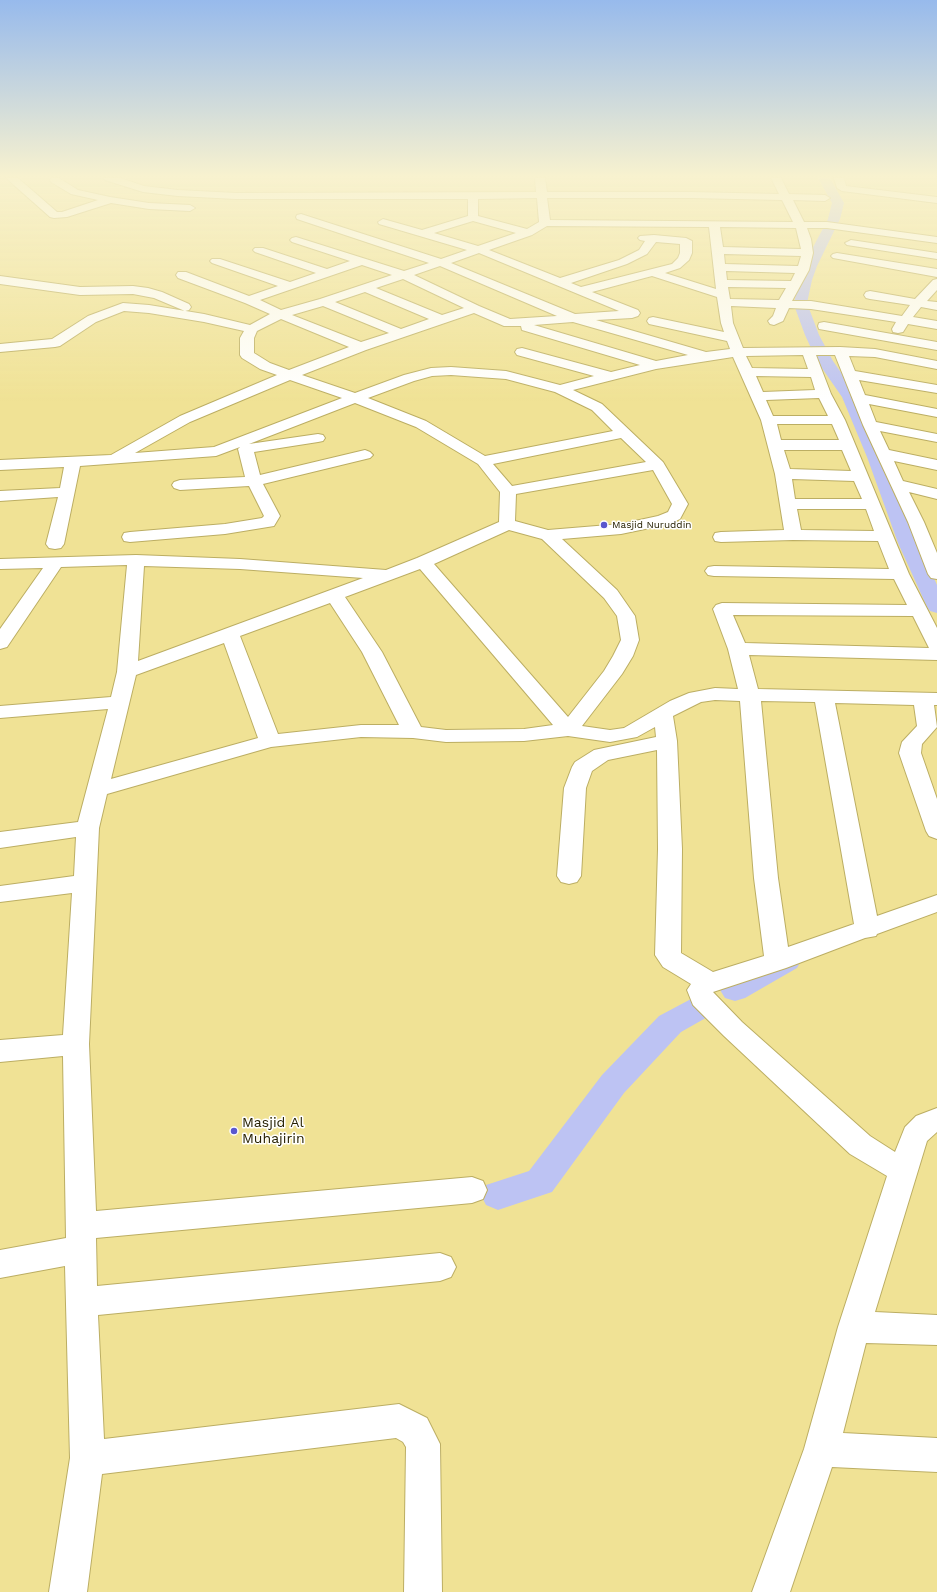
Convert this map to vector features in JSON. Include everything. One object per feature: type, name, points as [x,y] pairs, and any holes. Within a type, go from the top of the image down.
[{"type":"street","points":[[266,252],[327,273]]},
{"type":"street","points":[[335,252],[404,275],[506,323],[532,328],[656,365]]},
{"type":"street","points":[[409,252],[442,263],[573,318],[706,356]]},
{"type":"street","points":[[473,252],[324,302],[280,314],[252,329],[247,338],[247,355],[265,366],[355,398],[421,424],[483,461],[508,491],[507,524]]},
{"type":"street","points":[[486,252],[634,312],[632,314],[515,324]]},
{"type":"street","points":[[560,283],[623,262],[643,252]]},
{"type":"street","points":[[581,291],[676,266],[682,260],[686,252]]},
{"type":"street","points":[[718,252],[727,323],[746,372],[768,420],[783,474],[793,535]]},
{"type":"street","points":[[774,321],[779,318],[784,303],[802,270],[807,253],[786,252]]},
{"type":"street","points":[[914,252],[937,256]]},
{"type":"street","points":[[837,256],[937,273]]},
{"type":"street","points":[[216,261],[290,286]]},
{"type":"street","points":[[249,300],[362,261]]},
{"type":"street","points":[[719,267],[802,270]]},
{"type":"street","points":[[541,274],[556,270]]},
{"type":"street","points":[[654,273],[723,293],[784,303],[811,304],[937,325]]},
{"type":"street","points":[[182,275],[249,300],[361,347]]},
{"type":"street","points":[[0,280],[80,291],[132,290],[148,292],[178,304],[204,318]]},
{"type":"street","points":[[723,293],[794,285]]},
{"type":"street","points":[[875,353],[891,337],[918,303],[935,286]]},
{"type":"street","points":[[365,288],[441,319]]},
{"type":"street","points":[[870,295],[937,306]]},
{"type":"street","points":[[324,302],[400,333]]},
{"type":"street","points":[[0,348],[55,343],[92,319],[123,307],[149,309],[204,318],[252,329]]},
{"type":"street","points":[[113,460],[184,419],[289,375],[400,333],[475,309]]},
{"type":"street","points":[[653,321],[732,338]]},
{"type":"street","points":[[824,326],[937,346]]},
{"type":"street","points":[[506,375],[522,352],[532,328]]},
{"type":"street","points":[[811,351],[816,373],[824,394],[838,420],[900,574],[937,646]]},
{"type":"street","points":[[835,351],[850,374],[870,425],[916,522],[937,574]]},
{"type":"street","points":[[560,389],[656,365],[738,352],[835,351],[875,353],[937,365]]},
{"type":"street","points":[[522,352],[610,377]]},
{"type":"street","points":[[127,672],[423,562],[507,524],[548,535],[621,529],[663,520],[674,515],[680,504],[658,465],[597,407],[560,389],[506,375],[473,371],[431,372],[409,378],[355,398],[243,446]]},
{"type":"street","points":[[746,372],[816,373]]},
{"type":"street","points":[[850,374],[937,389]]},
{"type":"street","points":[[757,396],[824,394]]},
{"type":"street","points":[[860,398],[937,413]]},
{"type":"street","points":[[768,420],[838,420]]},
{"type":"street","points":[[870,425],[937,438]]},
{"type":"street","points":[[483,461],[625,434]]},
{"type":"street","points":[[0,465],[113,460],[216,451],[243,446],[318,438]]},
{"type":"street","points":[[775,445],[848,445]]},
{"type":"street","points":[[130,537],[225,529],[266,523],[270,520],[272,516],[254,481],[243,446]]},
{"type":"street","points":[[884,454],[937,465]]},
{"type":"street","points":[[180,484],[254,481],[365,455]]},
{"type":"street","points":[[55,544],[68,492],[73,462]]},
{"type":"street","points":[[508,491],[658,465]]},
{"type":"street","points":[[783,474],[861,476]]},
{"type":"street","points":[[897,484],[937,494]]},
{"type":"street","points":[[0,496],[68,492]]},
{"type":"street","points":[[788,504],[872,504]]},
{"type":"street","points":[[916,522],[937,527]]},
{"type":"street","points":[[548,535],[611,594],[626,616],[630,640],[623,656],[612,674],[568,730]]},
{"type":"street","points":[[721,537],[793,535],[884,536]]},
{"type":"street","points":[[0,564],[136,560],[240,564],[388,575]]},
{"type":"street","points":[[68,1592],[87,1458],[81,1302],[82,1238],[76,1044],[88,828],[127,672],[136,560]]},
{"type":"street","points":[[423,562],[568,730]]},
{"type":"street","points":[[0,643],[55,563]]},
{"type":"street","points":[[714,571],[900,574]]},
{"type":"street","points":[[334,595],[372,652],[413,732]]},
{"type":"street","points":[[777,961],[766,878],[750,695],[738,649],[722,609],[920,611]]},
{"type":"street","points":[[230,634],[270,741]]},
{"type":"street","points":[[738,649],[937,654]]},
{"type":"street","points":[[98,790],[270,741],[361,731],[413,732],[446,736],[524,735],[568,730],[610,736],[630,733],[677,705],[696,698],[723,693],[824,698],[930,699],[927,727],[912,742],[910,753],[937,831]]},
{"type":"street","points":[[824,698],[867,930]]},
{"type":"street","points":[[0,712],[120,702]]},
{"type":"street","points":[[663,714],[667,741],[670,849],[668,955],[672,960],[710,983]]},
{"type":"street","points":[[569,876],[575,788],[583,767],[601,756],[667,741]]},
{"type":"street","points":[[0,840],[88,828]]},
{"type":"street","points":[[0,894],[86,883]]},
{"type":"street","points":[[904,1171],[874,1155],[860,1145],[733,1029],[702,998],[700,994],[701,987],[710,983],[867,930],[937,903]]},
{"type":"street","points":[[0,1051],[76,1044]]},
{"type":"street","points":[[771,1592],[822,1449],[854,1327],[915,1135],[926,1124],[937,1120]]},
{"type":"street","points":[[0,1264],[82,1238],[472,1190]]},
{"type":"street","points":[[81,1302],[440,1267]]},
{"type":"street","points":[[854,1327],[937,1330]]},
{"type":"street","points":[[87,1458],[399,1421],[415,1430],[422,1444],[423,1592]]},
{"type":"street","points":[[822,1449],[937,1456]]},
{"type":"waterway","points":[[801,302],[805,280],[817,252]]},
{"type":"waterway","points":[[801,305],[812,335],[825,361],[850,397],[876,457],[908,543],[937,607]]},
{"type":"waterway","points":[[735,990],[787,961]]},
{"type":"waterway","points":[[498,1195],[540,1182],[613,1084],[670,1024],[701,1007]]},
{"type":"place","name":"Masjid Nuruddin","points":[[604,525]]},
{"type":"place","name":"Masjid Al Muhajirin","points":[[234,1131]]}]
